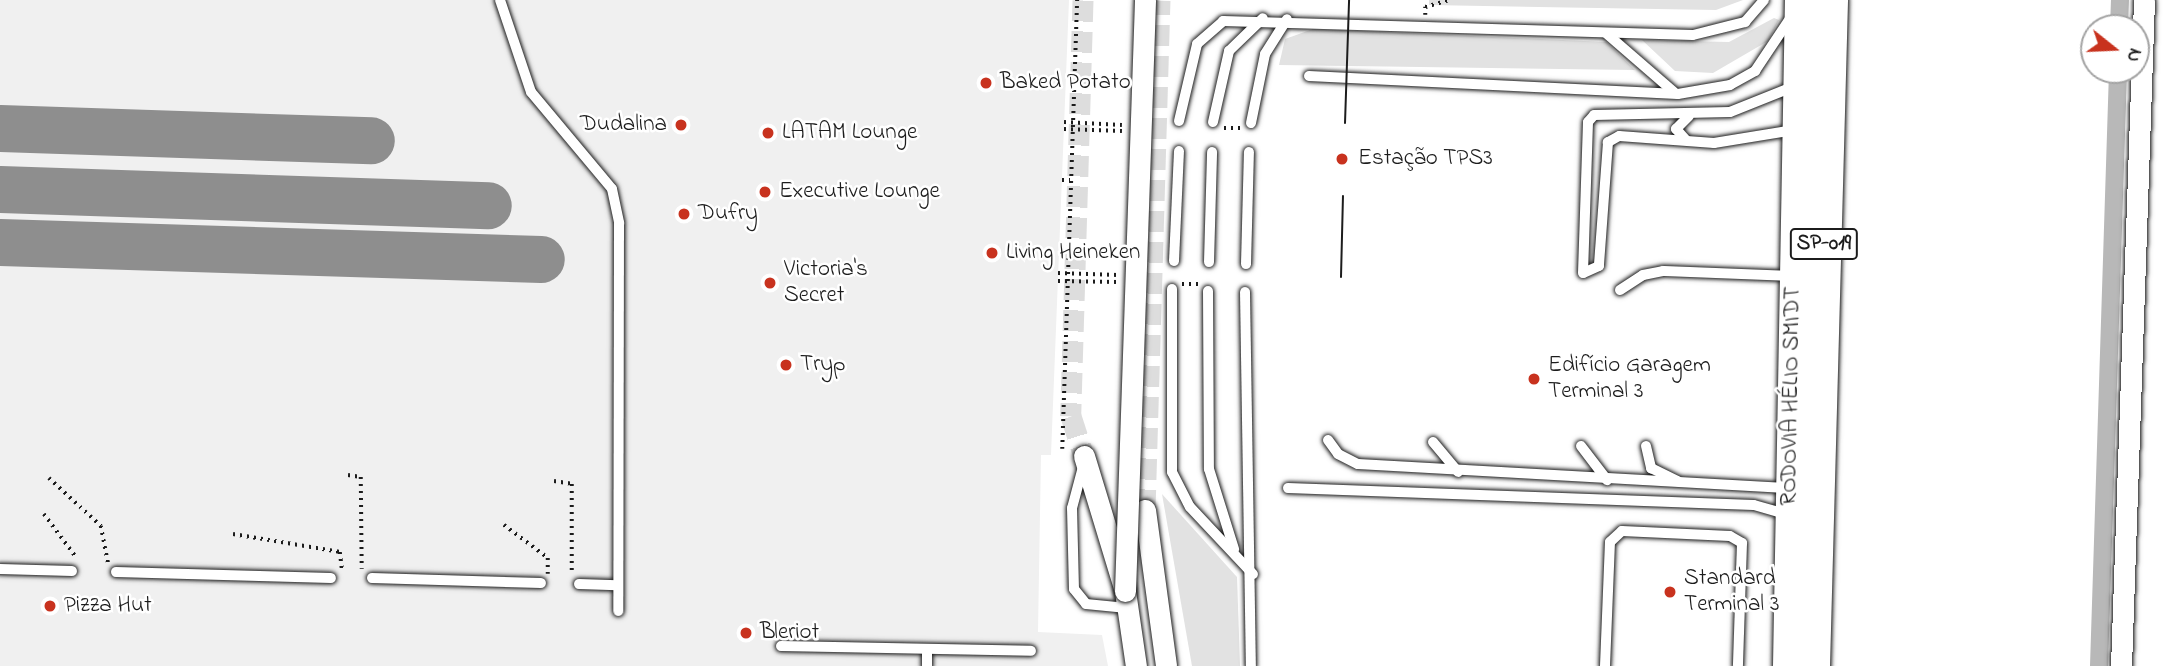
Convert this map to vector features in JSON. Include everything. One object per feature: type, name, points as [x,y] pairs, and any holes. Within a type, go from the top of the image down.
[{"type":"main road","name":"RODOVIA HÉLIO SMIDT","points":[[1801,0],[1801,128],[1808,277]]},
{"type":"main road","name":"RODOVIA HÉLIO SMIDT","points":[[1789,666],[1808,277],[1832,0]]},
{"type":"main road","name":"RODOVIA HÉLIO SMIDT","points":[[1799,497],[1814,666]]},
{"type":"street","points":[[1126,600],[1129,279],[1145,0]]},
{"type":"street","points":[[2121,666],[2144,0]]},
{"type":"street","points":[[1085,458],[1126,600],[1136,666]]},
{"type":"street","points":[[1145,510],[1157,622],[1166,666]]},
{"type":"lane","points":[[500,0],[531,92],[612,188],[619,223],[618,611]]},
{"type":"lane","points":[[1180,121],[1197,44],[1223,21],[1263,18],[1607,34],[1722,31],[1745,22],[1764,0]]},
{"type":"lane","points":[[1309,76],[1678,94],[1730,85],[1755,71],[1784,34],[1794,0]]},
{"type":"lane","points":[[1213,122],[1228,51],[1263,18]]},
{"type":"lane","points":[[1251,122],[1265,54],[1287,19]]},
{"type":"lane","points":[[1607,34],[1638,66],[1678,94]]},
{"type":"lane","points":[[1801,128],[1745,141],[1690,141],[1619,136],[1608,142],[1599,265],[1583,273],[1588,122],[1601,112],[1692,115],[1755,106],[1803,81]]},
{"type":"lane","points":[[1690,141],[1676,129],[1692,115]]},
{"type":"lane","points":[[1174,261],[1179,151]]},
{"type":"lane","points":[[1209,262],[1212,152]]},
{"type":"lane","points":[[1246,264],[1249,152]]},
{"type":"lane","points":[[1620,290],[1643,275],[1663,271],[1808,277]]},
{"type":"lane","points":[[1172,289],[1172,472],[1182,496],[1253,574]]},
{"type":"lane","points":[[1208,291],[1209,470],[1236,555]]},
{"type":"lane","points":[[1245,292],[1253,574],[1251,666]]},
{"type":"lane","points":[[1328,440],[1338,454],[1358,464],[1696,486],[1799,497]]},
{"type":"lane","points":[[1433,442],[1458,472]]},
{"type":"lane","points":[[1581,446],[1607,480]]},
{"type":"lane","points":[[1646,446],[1651,468],[1696,486]]},
{"type":"lane","points":[[1085,458],[1072,500],[1074,589],[1086,604],[1126,600]]},
{"type":"lane","points":[[1289,488],[1754,505],[1799,497]]},
{"type":"lane","points":[[1605,666],[1610,542],[1622,531],[1730,536],[1742,543],[1738,666]]},
{"type":"lane","points":[[0,569],[75,566]]},
{"type":"lane","points":[[113,572],[337,578]]},
{"type":"lane","points":[[367,578],[544,583]]},
{"type":"lane","points":[[1144,581],[1157,622]]},
{"type":"lane","points":[[575,584],[617,585]]},
{"type":"lane","points":[[781,646],[1031,651]]},
{"type":"lane","points":[[926,666],[927,651]]},
{"type":"path","points":[[1062,449],[1077,0]]},
{"type":"path","points":[[1424,25],[1425,7],[1449,0]]},
{"type":"path","points":[[1064,122],[1089,123]]},
{"type":"path","points":[[1064,129],[1138,132]]},
{"type":"path","points":[[1062,180],[1070,180]]},
{"type":"path","points":[[1058,273],[1129,279]]},
{"type":"path","points":[[1058,281],[1129,279]]},
{"type":"path","points":[[348,475],[361,477],[367,578]]},
{"type":"path","points":[[49,478],[101,526],[113,572]]},
{"type":"path","points":[[554,481],[572,484],[575,584]]},
{"type":"path","points":[[44,514],[75,566]]},
{"type":"path","points":[[504,525],[548,558],[544,583]]},
{"type":"path","points":[[233,534],[340,552],[337,578]]},
{"type":"shaded area","points":[[0,0],[1069,0],[1051,455],[1041,455],[1038,632],[1102,635],[1108,666],[0,666]]},
{"type":"shaded area","points":[[1429,0],[1743,0],[1716,10],[1429,5]]},
{"type":"shaded area","points":[[1774,18],[1779,20],[1768,41],[1713,73],[1675,71],[1642,40],[1729,42]]},
{"type":"shaded area","points":[[1313,29],[1606,42],[1635,70],[1279,65],[1285,39]]},
{"type":"shaded area","points":[[1162,494],[1237,577],[1240,666],[1192,666]]},
{"type":"waterway","points":[[2120,0],[2120,14]]},
{"type":"waterway","points":[[2099,666],[2118,84]]},
{"type":"taxiway","points":[[0,128],[371,140]]},
{"type":"taxiway","points":[[0,189],[488,205]]},
{"type":"taxiway","points":[[0,242],[541,259]]},
{"type":"tunnel","points":[[1083,0],[1071,416],[1084,456]]},
{"type":"tunnel","points":[[1145,510],[1160,0]]},
{"type":"tram line","points":[[1345,123],[1349,0]]},
{"type":"tram line","points":[[1341,277],[1343,196]]},
{"type":"place","name":"Baked Potato","points":[[986,83]]},
{"type":"place","name":"Dudalina","points":[[681,125]]},
{"type":"place","name":"LATAM Lounge","points":[[768,133]]},
{"type":"place","name":"Estação TPS3","points":[[1342,159]]},
{"type":"place","name":"Executive Lounge","points":[[765,192]]},
{"type":"place","name":"Dufry","points":[[684,214]]},
{"type":"place","name":"Living Heineken","points":[[992,253]]},
{"type":"place","name":"Victoria's Secret","points":[[770,283]]},
{"type":"place","name":"Tryp","points":[[786,365]]},
{"type":"place","name":"Edifício Garagem Terminal 3","points":[[1534,379]]},
{"type":"place","name":"Standard Terminal 3","points":[[1670,592]]},
{"type":"place","name":"Pizza Hut","points":[[50,606]]},
{"type":"place","name":"Bleriot","points":[[746,633]]}]
